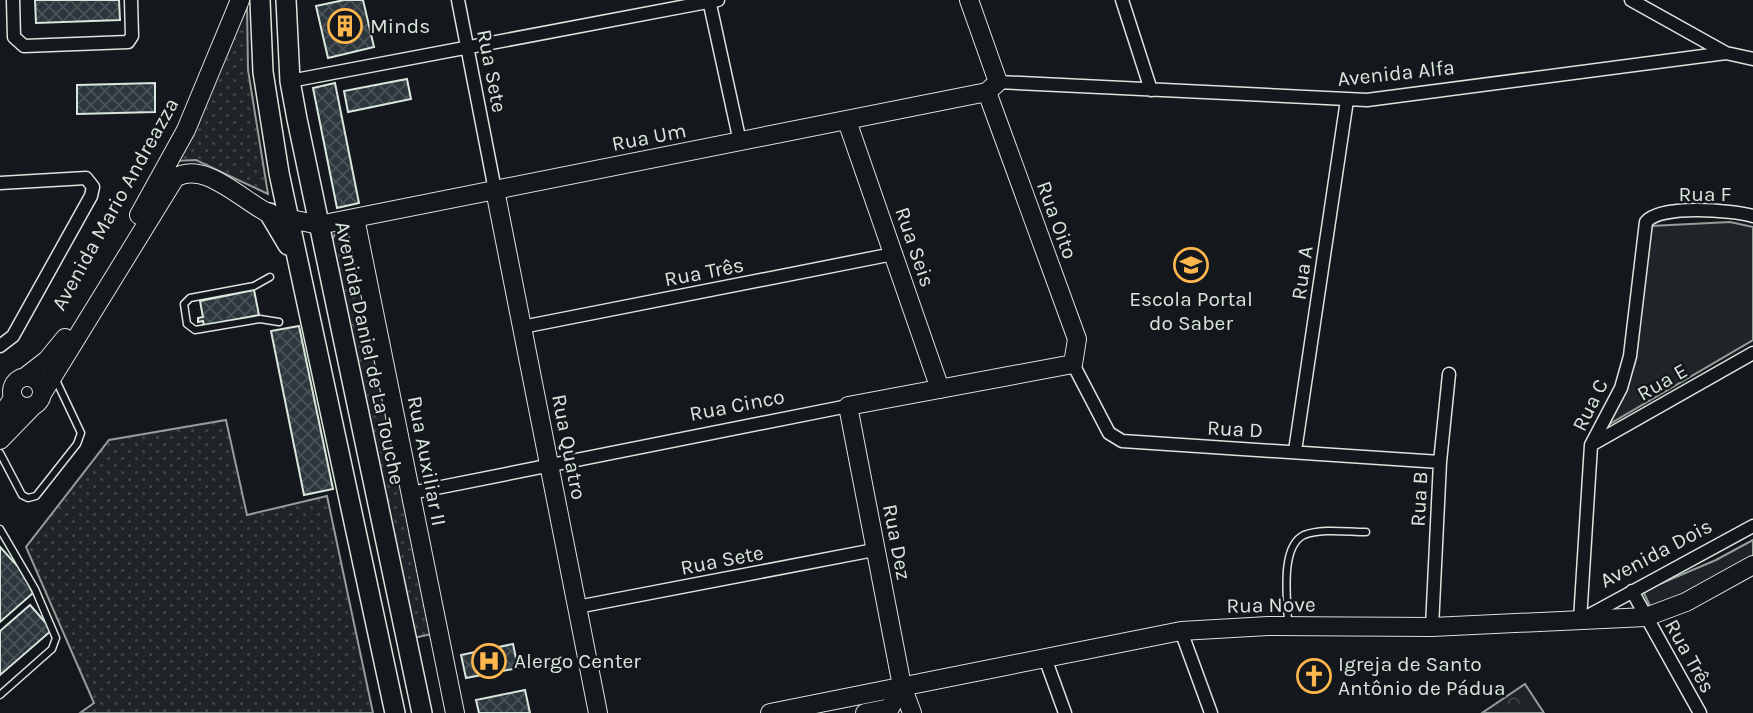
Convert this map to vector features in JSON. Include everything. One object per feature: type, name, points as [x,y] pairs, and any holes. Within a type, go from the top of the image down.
[{"type":"main road","points":[[260,0],[278,215],[298,261],[395,713]]},
{"type":"main road","name":"Avenida Daniel de La Touche","points":[[286,0],[290,81],[422,713]]},
{"type":"main road","points":[[278,215],[300,214],[313,196]]},
{"type":"street","points":[[13,0],[14,37],[24,46],[128,41],[132,36],[131,0]]},
{"type":"street","name":"Avenida Mario Andreazza","points":[[23,378],[47,360],[65,337],[166,167],[217,61],[240,0]]},
{"type":"street","name":"Rua Sete","points":[[458,0],[495,190]]},
{"type":"street","name":"Rua Oito","points":[[969,0],[992,87],[1077,339],[1073,364]]},
{"type":"street","points":[[1122,0],[1150,90]]},
{"type":"street","points":[[1631,0],[1726,53]]},
{"type":"street","points":[[290,81],[712,1],[740,142]]},
{"type":"street","name":"Avenida Alfa","points":[[992,87],[1150,90],[1346,100],[1726,53],[1753,60]]},
{"type":"street","name":"Rua Um","points":[[319,225],[847,121],[992,87]]},
{"type":"street","name":"Rua A","points":[[1295,452],[1346,100]]},
{"type":"street","name":"Rua Seis","points":[[847,121],[940,389]]},
{"type":"street","name":"Avenida Mario Andreazza","points":[[0,440],[37,400],[177,177],[190,172],[199,173],[278,215],[319,225]]},
{"type":"street","points":[[0,183],[86,178],[93,187],[91,196],[13,336],[0,346]]},
{"type":"street","name":"Rua Quatro","points":[[495,190],[598,713]]},
{"type":"street","name":"Rua F","points":[[1656,214],[1729,209],[1753,216]]},
{"type":"street","name":"Rua C","points":[[1580,620],[1591,445],[1621,388],[1627,367],[1644,227],[1656,214]]},
{"type":"street","name":"Rua Auxiliar II","points":[[355,218],[455,713]]},
{"type":"street","name":"Rua Três","points":[[522,327],[893,254]]},
{"type":"street","name":"Rua E","points":[[1591,445],[1753,353]]},
{"type":"street","name":"Rua Cinco","points":[[411,493],[1073,364]]},
{"type":"street","name":"Rua D","points":[[1073,364],[1109,433],[1122,441],[1440,462]]},
{"type":"street","name":"Rua B","points":[[1432,627],[1440,462],[1449,374]]},
{"type":"street","points":[[0,418],[6,393],[14,384],[23,378],[38,381],[37,400],[24,407],[6,393]]},
{"type":"street","name":"Rua Dez","points":[[848,406],[902,686],[912,713]]},
{"type":"street","name":"Avenida Dois","points":[[1580,620],[1753,526]]},
{"type":"street","name":"Rua Sete","points":[[577,607],[874,550]]},
{"type":"street","points":[[1646,617],[1686,602],[1753,565]]},
{"type":"street","name":"Rua Três","points":[[1632,592],[1700,713]]},
{"type":"street","name":"Rua Nove","points":[[769,713],[1181,631],[1288,626],[1432,627],[1646,617]]},
{"type":"street","points":[[1181,631],[1212,713]]},
{"type":"street","points":[[1045,658],[1065,713]]},
{"type":"street","points":[[865,713],[890,711],[902,686]]},
{"type":"lane","points":[[270,277],[254,286],[190,298],[184,304],[187,324],[195,330],[260,319],[279,322]]},
{"type":"lane","points":[[0,453],[22,495],[28,498],[36,496],[77,444],[82,433],[54,374]]},
{"type":"lane","points":[[0,529],[35,589],[57,638],[52,649],[0,695]]},
{"type":"lane","points":[[1288,626],[1287,559],[1295,544],[1303,536],[1323,532],[1366,532]]},
{"type":"green space","points":[[247,6],[248,70],[268,194],[196,160],[176,161],[197,122]]},
{"type":"green space","points":[[1730,222],[1753,227],[1753,340],[1606,426],[1624,392],[1635,363],[1651,226]]},
{"type":"green space","points":[[350,228],[432,634],[413,638],[331,241],[337,231]]},
{"type":"green space","points":[[226,420],[247,515],[327,496],[373,713],[80,713],[94,703],[26,547],[109,440]]},
{"type":"green space","points":[[1753,540],[1753,558],[1686,596],[1650,606],[1643,591],[1716,560]]},
{"type":"green space","points":[[1525,684],[1544,713],[1482,713]]},
{"type":"building","points":[[35,0],[119,0],[120,20],[36,23]]},
{"type":"building","name":"Minds","points":[[344,0],[363,0],[374,47],[328,58],[316,6]]},
{"type":"building","points":[[407,79],[411,99],[348,112],[344,91]]},
{"type":"building","points":[[155,83],[155,112],[77,114],[77,85]]},
{"type":"building","points":[[335,83],[359,203],[337,208],[313,88]]},
{"type":"building","points":[[254,290],[259,315],[204,326],[203,321],[198,322],[198,318],[203,317],[200,301]]},
{"type":"building","points":[[299,326],[333,489],[304,495],[271,331]]},
{"type":"building","points":[[0,547],[24,573],[33,593],[0,622]]},
{"type":"building","points":[[30,605],[52,630],[0,675],[0,631]]},
{"type":"building","name":"Alergo Center","points":[[513,644],[518,668],[466,678],[461,655]]},
{"type":"building","points":[[525,690],[530,713],[479,713],[476,700]]},
{"type":"place","name":"Minds","points":[[345,26]]},
{"type":"place","name":"Escola Portal do Saber","points":[[1191,265]]},
{"type":"place","name":"Alergo Center","points":[[489,661]]},
{"type":"place","name":"Igreja de Santo Antônio de Pádua","points":[[1314,676]]}]
